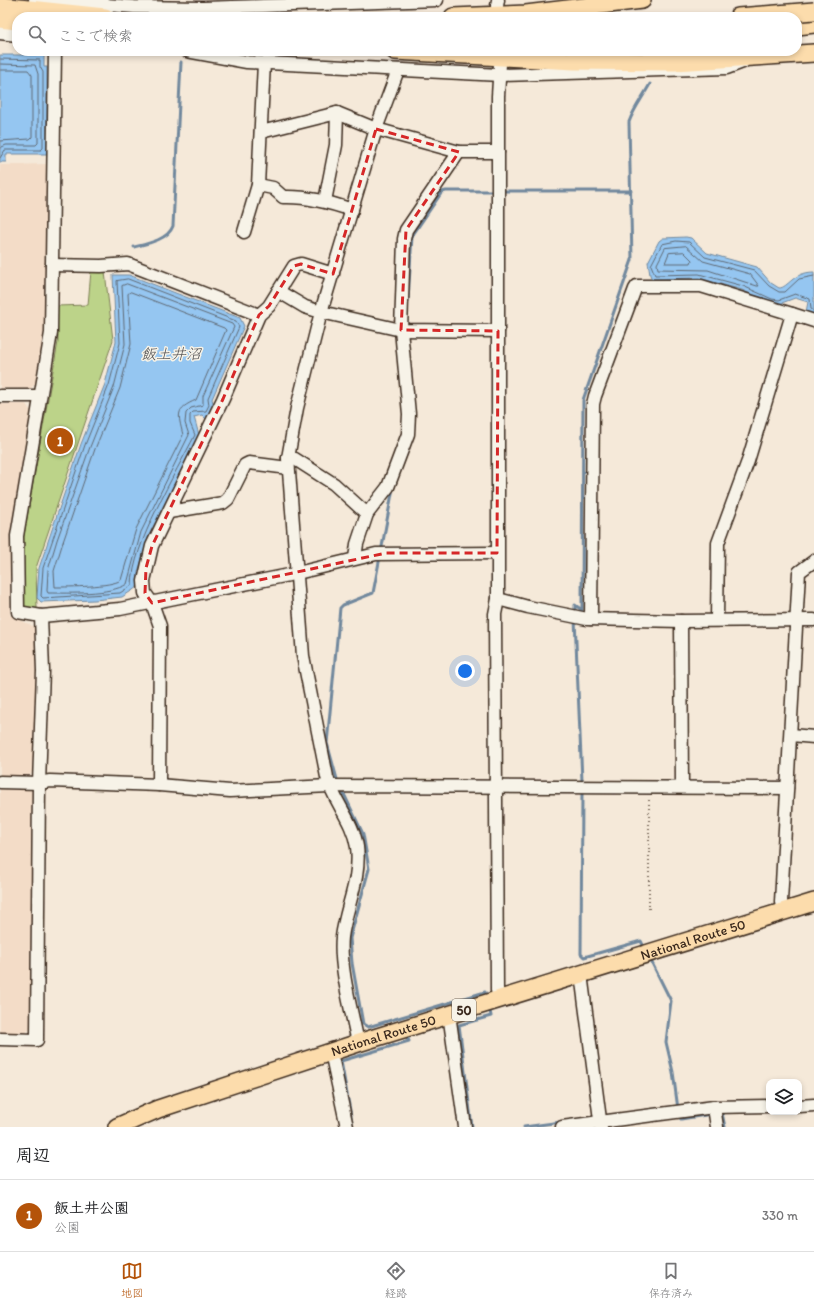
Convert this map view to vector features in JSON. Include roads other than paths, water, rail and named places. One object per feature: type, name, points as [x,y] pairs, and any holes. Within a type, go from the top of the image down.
[{"type":"highway","points":[[543,12],[642,0]]},
{"type":"highway","points":[[0,6],[36,3],[80,12]]},
{"type":"highway","points":[[802,16],[814,11]]},
{"type":"highway","points":[[0,19],[12,20]]},
{"type":"highway","points":[[802,21],[814,24]]},
{"type":"highway","points":[[802,54],[814,53]]},
{"type":"highway","points":[[484,56],[574,61],[714,64],[780,56]]},
{"type":"highway","name":"National Route 50","points":[[117,1127],[158,1109],[358,1043],[814,902]]},
{"type":"street","points":[[36,3],[134,7],[203,4],[437,0]]},
{"type":"street","points":[[0,33],[12,34]]},
{"type":"street","points":[[55,56],[51,333],[16,536],[18,612],[41,616],[120,608],[152,603],[355,558],[386,553],[497,553]]},
{"type":"street","points":[[214,56],[247,62],[398,70],[500,70],[714,64]]},
{"type":"street","points":[[244,232],[258,185],[264,62]]},
{"type":"street","points":[[358,1043],[342,945],[344,928],[358,871],[357,847],[352,829],[330,786],[306,676],[288,463],[297,408],[321,312],[334,274],[376,129],[398,70]]},
{"type":"street","points":[[499,999],[497,990],[495,614],[498,599],[498,96],[500,70]]},
{"type":"street","points":[[261,132],[337,113],[376,129],[459,152],[498,152]]},
{"type":"street","points":[[325,201],[336,145],[337,113]]},
{"type":"street","points":[[355,558],[357,544],[367,514],[388,487],[408,434],[409,414],[400,330],[404,239],[406,230],[459,152]]},
{"type":"street","points":[[258,185],[273,188],[283,197],[296,196],[325,201],[352,210]]},
{"type":"street","points":[[52,265],[101,266],[128,264],[259,315]]},
{"type":"street","points":[[159,785],[160,626],[152,603],[145,593],[144,581],[152,546],[223,399],[259,315],[269,306],[294,266],[301,264],[334,274]]},
{"type":"street","points":[[591,619],[593,404],[599,384],[637,286],[701,286],[814,321]]},
{"type":"street","points":[[278,292],[304,307],[400,330],[498,331]]},
{"type":"street","points":[[717,620],[718,543],[748,461],[792,314]]},
{"type":"street","points":[[0,396],[39,396]]},
{"type":"street","points":[[168,512],[223,503],[228,499],[244,465],[248,463],[288,463],[295,459],[334,484],[367,514]]},
{"type":"street","points":[[784,911],[781,902],[799,572],[814,561]]},
{"type":"street","points":[[498,599],[536,609],[591,619],[681,621],[814,620]]},
{"type":"street","points":[[0,1039],[37,1040],[39,783],[43,671],[41,616]]},
{"type":"street","points":[[681,621],[682,787]]},
{"type":"street","points":[[791,735],[814,736]]},
{"type":"street","points":[[0,782],[39,783],[50,781],[159,785],[230,791],[330,786],[787,788]]},
{"type":"street","points":[[581,974],[600,1124]]},
{"type":"street","points":[[448,1014],[465,1127]]},
{"type":"street","points":[[331,1052],[347,1127]]},
{"type":"street","points":[[802,1106],[814,1105]]},
{"type":"street","points":[[562,1127],[600,1124],[714,1107],[766,1106]]},
{"type":"street","points":[[714,1107],[717,1127]]},
{"type":"water","points":[[0,55],[44,56],[44,67],[47,67],[47,154],[6,154],[6,162],[0,162]]},
{"type":"water","points":[[663,238],[691,238],[707,253],[757,267],[771,283],[779,288],[785,286],[801,274],[814,272],[814,315],[806,312],[808,302],[795,298],[779,304],[762,300],[742,290],[699,278],[652,279],[648,262],[659,241]]},
{"type":"water","name":"飯土井沼","points":[[113,275],[129,275],[240,318],[244,326],[212,399],[214,405],[207,420],[202,415],[194,417],[199,435],[149,535],[138,572],[138,586],[122,597],[95,600],[41,602],[37,598],[39,568],[81,444],[105,384],[116,342]]},
{"type":"waterway","points":[[134,247],[162,238],[173,226],[181,62]]},
{"type":"waterway","points":[[575,614],[575,605],[582,610],[583,400],[632,260],[629,122],[650,84]]},
{"type":"waterway","points":[[408,301],[412,236],[442,192],[496,191]]},
{"type":"waterway","points":[[501,191],[631,191]]},
{"type":"waterway","points":[[381,552],[393,488]]},
{"type":"waterway","points":[[338,783],[327,743],[340,608],[343,605],[373,593],[380,557]]},
{"type":"waterway","points":[[575,619],[582,781]]},
{"type":"waterway","points":[[342,790],[363,834],[369,869],[350,938],[352,963],[363,1024],[368,1027],[485,992],[486,995]]},
{"type":"waterway","points":[[582,792],[581,954],[584,957],[641,941],[645,949]]},
{"type":"waterway","points":[[650,959],[671,1001],[666,1042],[673,1072],[678,1109]]},
{"type":"waterway","points":[[472,1127],[459,1025],[491,1016],[490,1011]]},
{"type":"waterway","points":[[353,1127],[341,1061],[409,1041],[407,1037]]},
{"type":"waterway","points":[[719,1113],[722,1113],[725,1127]]},
{"type":"waterway","points":[[678,1115],[681,1119],[712,1114]]},
{"type":"waterway","points":[[524,1127],[561,1122]]},
{"type":"place","name":"飯土井公園","points":[[60,441]]}]
